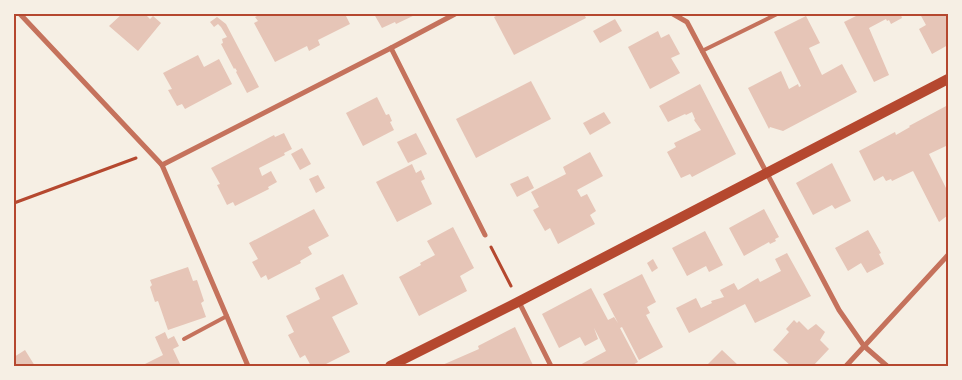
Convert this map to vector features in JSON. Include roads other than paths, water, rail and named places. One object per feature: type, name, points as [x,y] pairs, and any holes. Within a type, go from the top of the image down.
[{"type":"main road","points":[[390,366],[518,302],[948,78]]},
{"type":"street","points":[[20,14],[162,165],[248,366]]},
{"type":"street","points":[[162,165],[455,14]]},
{"type":"street","points":[[673,14],[687,22],[840,310],[864,346],[887,366]]},
{"type":"street","points":[[392,48],[485,236]]},
{"type":"street","points":[[846,366],[948,255]]},
{"type":"street","points":[[518,302],[551,366]]},
{"type":"lane","points":[[683,14],[687,22]]},
{"type":"lane","points":[[702,51],[777,14]]},
{"type":"lane","points":[[184,339],[227,316]]}]
